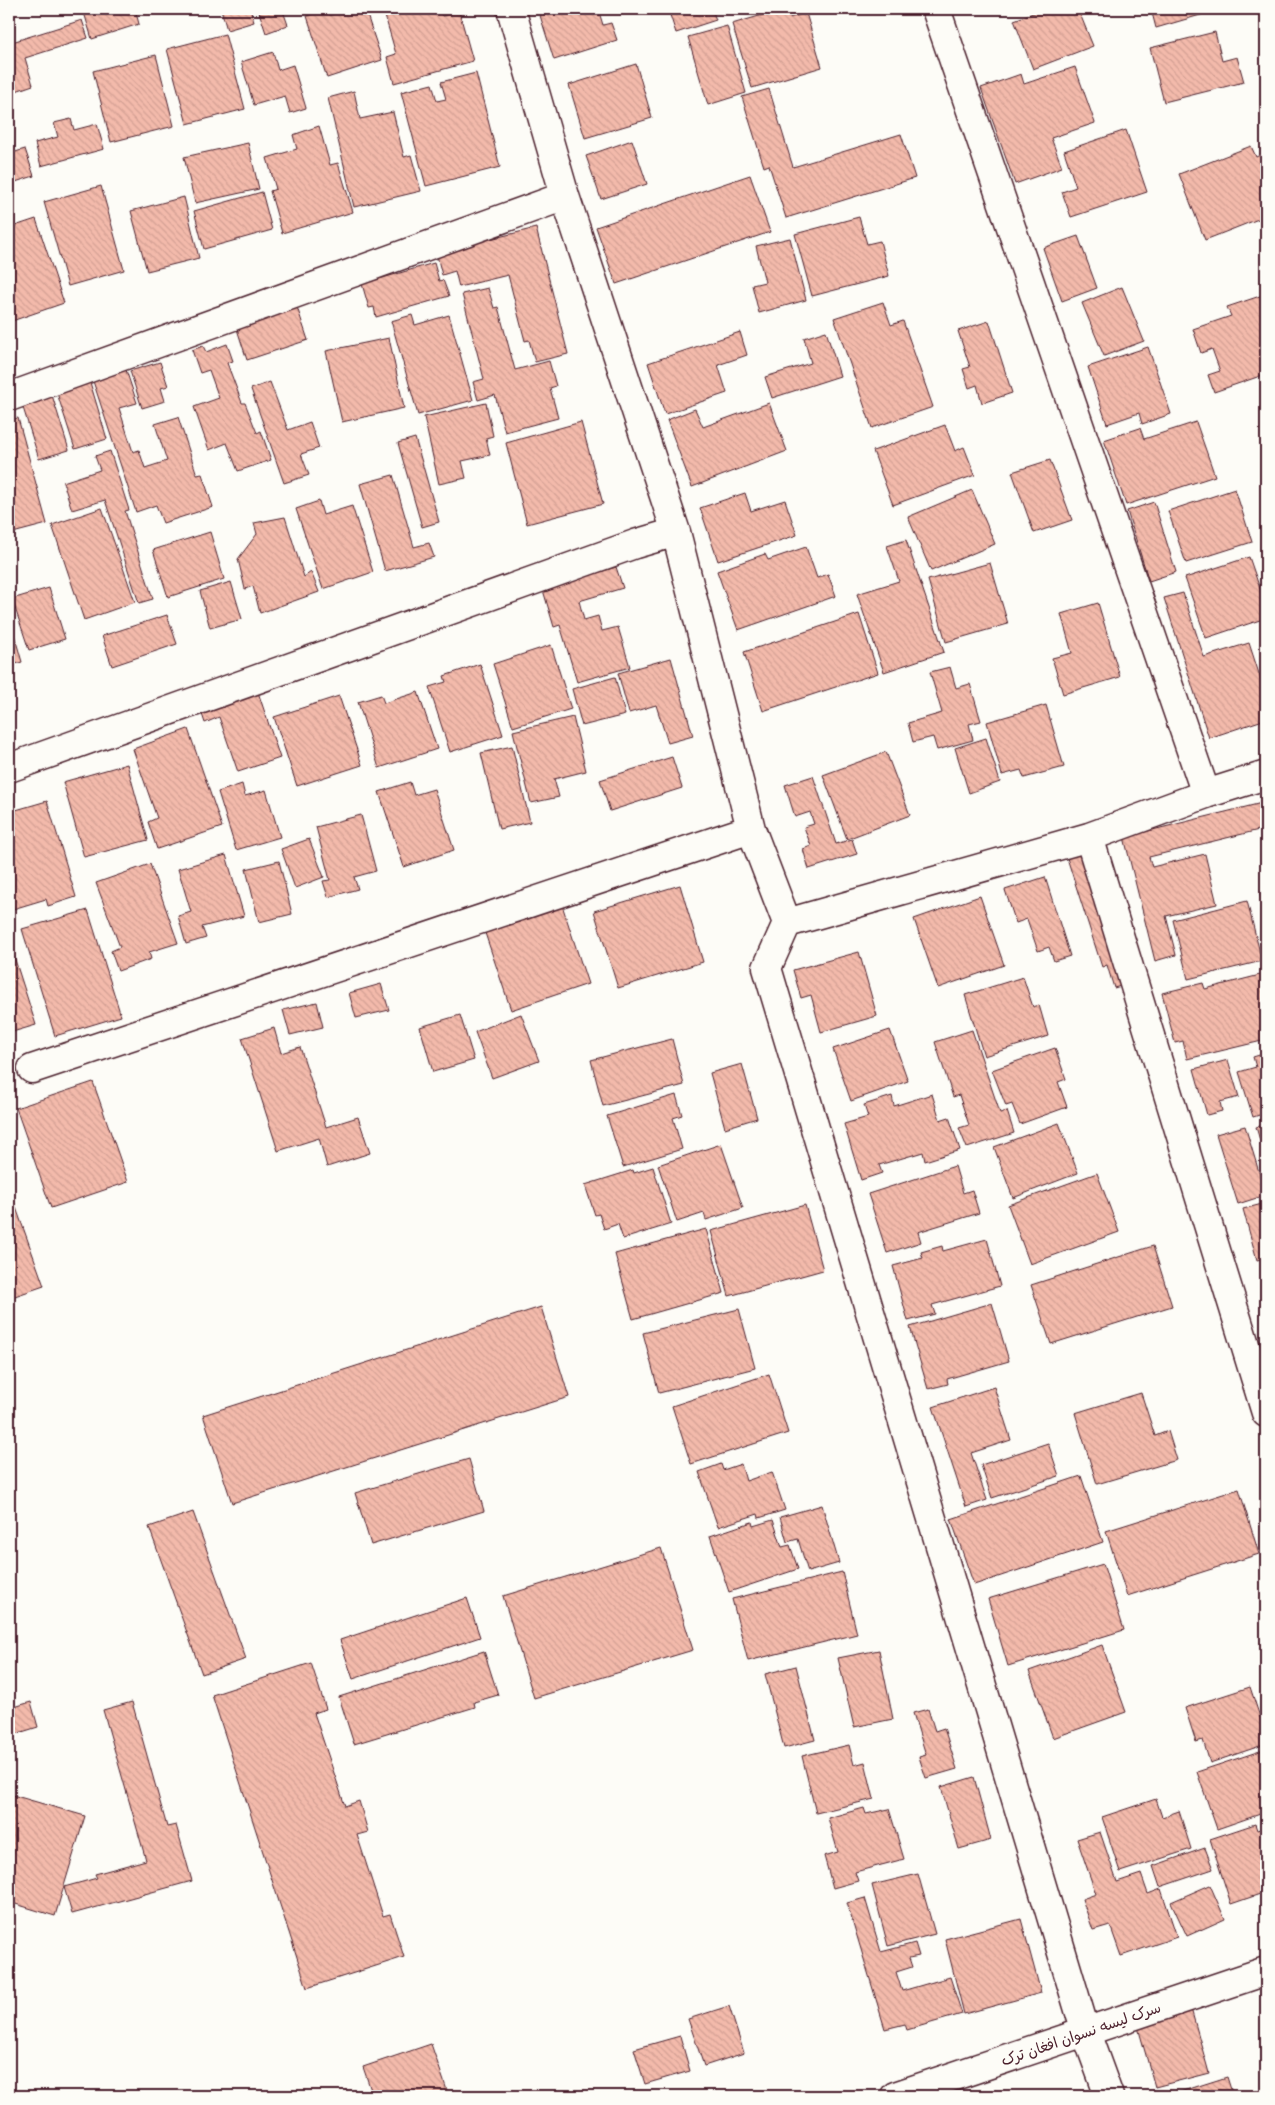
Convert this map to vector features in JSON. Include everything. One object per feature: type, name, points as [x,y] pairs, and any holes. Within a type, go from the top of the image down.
[{"type":"street","points":[[512,9],[566,196],[676,532],[751,829],[787,923],[767,968],[1086,2033],[1109,2096]]},
{"type":"street","points":[[936,9],[1206,794]]},
{"type":"street","points":[[9,397],[566,196]]},
{"type":"street","points":[[9,768],[635,544],[676,532]]},
{"type":"street","points":[[787,923],[1089,837],[1206,794],[1266,775]]},
{"type":"street","points":[[32,1069],[751,829]]},
{"type":"street","points":[[1089,837],[1266,1413]]},
{"type":"street","name":"سرک لیسه نسوان افغان‌ ترک","points":[[895,2096],[1266,1971]]},
{"type":"building","points":[[83,9],[135,9],[139,24],[92,39]]},
{"type":"building","points":[[221,9],[250,9],[254,22],[227,30]]},
{"type":"building","points":[[258,9],[290,9],[283,11],[288,25],[266,33]]},
{"type":"building","points":[[328,9],[330,15],[348,9],[365,9],[382,60],[327,78],[307,16]]},
{"type":"building","points":[[383,9],[440,9],[442,16],[459,11],[473,61],[394,83],[387,57],[396,54]]},
{"type":"building","points":[[538,9],[598,9],[603,25],[611,23],[617,40],[554,60]]},
{"type":"building","points":[[668,9],[712,9],[716,20],[676,33]]},
{"type":"building","points":[[787,9],[789,18],[806,13],[822,67],[752,88],[732,24]]},
{"type":"building","points":[[1044,9],[1078,9],[1093,46],[1033,69],[1014,20]]},
{"type":"building","points":[[1151,9],[1221,9],[1156,28]]},
{"type":"building","points":[[82,20],[88,38],[25,58],[33,85],[13,92],[9,79],[9,43]]},
{"type":"building","points":[[727,26],[746,93],[708,105],[688,37]]},
{"type":"building","points":[[1215,32],[1222,61],[1237,57],[1244,82],[1164,102],[1150,48]]},
{"type":"building","points":[[225,34],[245,109],[187,124],[167,49]]},
{"type":"building","points":[[273,52],[278,70],[293,65],[306,108],[290,113],[285,96],[254,105],[241,62]]},
{"type":"building","points":[[156,55],[174,126],[111,142],[93,71]]},
{"type":"building","points":[[636,64],[652,118],[585,138],[569,85]]},
{"type":"building","points":[[1075,67],[1095,123],[1051,138],[1062,167],[1015,184],[981,88],[1021,74],[1024,84]]},
{"type":"building","points":[[476,73],[500,167],[426,186],[401,92],[432,84],[437,101],[446,99],[441,82]]},
{"type":"building","points":[[769,89],[793,167],[901,134],[915,178],[786,218],[769,165],[764,167],[742,97]]},
{"type":"building","points":[[354,91],[360,119],[393,112],[404,157],[411,155],[421,191],[354,207],[328,98]]},
{"type":"building","points":[[71,119],[74,130],[97,124],[104,149],[41,166],[35,143],[58,137],[54,123]]},
{"type":"building","points":[[319,126],[330,165],[338,163],[353,212],[282,233],[270,191],[276,189],[267,158],[297,149],[293,135]]},
{"type":"building","points":[[1126,130],[1147,192],[1071,217],[1062,192],[1076,187],[1064,151]]},
{"type":"building","points":[[632,140],[647,184],[601,199],[586,156]]},
{"type":"building","points":[[248,143],[259,189],[195,203],[184,157]]},
{"type":"building","points":[[1251,146],[1256,157],[1266,152],[1266,216],[1205,240],[1179,174]]},
{"type":"building","points":[[25,149],[34,176],[9,184],[9,154]]},
{"type":"building","points":[[750,175],[770,232],[616,284],[596,227]]},
{"type":"building","points":[[101,186],[124,270],[68,286],[44,202]]},
{"type":"building","points":[[262,192],[272,230],[204,249],[194,211]]},
{"type":"building","points":[[184,197],[199,258],[147,271],[131,211]]},
{"type":"building","points":[[859,217],[867,244],[880,241],[889,276],[812,296],[795,234]]},
{"type":"building","points":[[36,219],[64,303],[9,322],[9,228]]},
{"type":"building","points":[[536,228],[568,354],[535,362],[529,340],[525,341],[508,275],[459,287],[455,271],[442,275],[436,252]]},
{"type":"building","points":[[1078,236],[1097,288],[1062,301],[1043,248]]},
{"type":"building","points":[[790,238],[806,300],[759,313],[752,285],[765,282],[756,246]]},
{"type":"building","points":[[434,263],[439,281],[443,280],[449,296],[376,317],[374,307],[369,308],[362,284]]},
{"type":"building","points":[[1122,287],[1144,341],[1104,356],[1082,303]]},
{"type":"building","points":[[488,288],[494,308],[498,307],[515,370],[549,361],[556,386],[550,388],[558,418],[505,432],[495,395],[478,400],[473,382],[484,379],[462,294]]},
{"type":"building","points":[[1266,294],[1266,374],[1214,392],[1208,375],[1220,371],[1212,349],[1201,353],[1193,329],[1231,316],[1227,307]]},
{"type":"building","points":[[883,302],[891,325],[903,321],[933,407],[872,428],[834,318]]},
{"type":"building","points":[[297,307],[308,340],[247,360],[236,326]]},
{"type":"building","points":[[412,315],[415,325],[449,315],[473,400],[418,415],[391,321]]},
{"type":"building","points":[[989,321],[1012,393],[982,403],[977,385],[969,388],[963,369],[970,367],[958,331]]},
{"type":"building","points":[[826,331],[840,376],[772,398],[765,377],[811,363],[804,338]]},
{"type":"building","points":[[740,332],[747,355],[718,365],[727,393],[665,414],[648,363]]},
{"type":"building","points":[[389,338],[404,408],[342,422],[326,351]]},
{"type":"building","points":[[227,344],[233,361],[227,363],[242,403],[245,403],[257,433],[261,431],[271,460],[238,471],[227,443],[209,450],[194,407],[219,398],[209,370],[200,373],[192,350],[203,346],[206,352]]},
{"type":"building","points":[[1148,347],[1171,414],[1142,424],[1139,413],[1107,424],[1088,367]]},
{"type":"building","points":[[160,362],[168,386],[161,388],[165,401],[142,408],[130,371]]},
{"type":"building","points":[[125,367],[137,403],[119,408],[133,452],[139,450],[145,468],[167,461],[155,424],[178,417],[197,475],[202,474],[213,507],[163,523],[156,505],[136,512],[92,378]]},
{"type":"building","points":[[89,379],[107,439],[75,449],[56,390]]},
{"type":"building","points":[[270,382],[288,430],[310,422],[319,448],[301,454],[309,475],[284,483],[251,389]]},
{"type":"building","points":[[51,392],[69,450],[39,459],[21,401]]},
{"type":"building","points":[[486,403],[493,436],[486,438],[490,455],[462,461],[466,478],[439,484],[424,417]]},
{"type":"building","points":[[769,403],[787,451],[692,487],[667,420],[695,409],[703,427]]},
{"type":"building","points":[[18,418],[47,524],[9,534],[9,420]]},
{"type":"building","points":[[581,422],[603,504],[527,524],[506,443]]},
{"type":"building","points":[[1196,422],[1215,476],[1126,505],[1104,440],[1140,428],[1144,439]]},
{"type":"building","points":[[945,425],[955,451],[964,447],[975,475],[893,505],[873,451]]},
{"type":"building","points":[[415,438],[439,522],[422,527],[398,443]]},
{"type":"building","points":[[110,451],[129,510],[125,511],[153,599],[139,603],[105,500],[72,510],[63,482],[100,470],[95,456]]},
{"type":"building","points":[[1050,460],[1072,520],[1034,533],[1012,472]]},
{"type":"building","points":[[393,475],[414,547],[429,543],[434,557],[385,571],[360,484]]},
{"type":"building","points":[[1235,489],[1252,542],[1186,563],[1168,511]]},
{"type":"building","points":[[972,490],[995,544],[931,571],[908,517]]},
{"type":"building","points":[[745,493],[751,511],[785,500],[797,535],[718,561],[700,508]]},
{"type":"building","points":[[319,501],[323,515],[352,506],[373,572],[323,589],[296,509]]},
{"type":"building","points":[[1154,502],[1176,572],[1149,581],[1127,511]]},
{"type":"building","points":[[102,508],[135,602],[84,620],[52,525]]},
{"type":"building","points":[[285,517],[304,577],[311,572],[319,592],[260,613],[253,586],[245,589],[238,559],[257,534],[254,523]]},
{"type":"building","points":[[210,532],[224,579],[168,597],[153,550]]},
{"type":"building","points":[[906,540],[944,652],[884,672],[857,594],[899,581],[887,546]]},
{"type":"building","points":[[806,547],[817,578],[828,574],[836,596],[738,630],[717,571],[765,554],[768,560]]},
{"type":"building","points":[[1249,557],[1266,606],[1266,618],[1206,638],[1185,578]]},
{"type":"building","points":[[990,563],[1008,624],[946,642],[928,580]]},
{"type":"building","points":[[616,567],[623,588],[579,601],[584,620],[598,616],[602,631],[618,627],[630,667],[577,682],[560,625],[554,627],[543,590]]},
{"type":"building","points":[[231,582],[242,619],[210,628],[200,591]]},
{"type":"building","points":[[49,588],[65,639],[29,650],[12,599]]},
{"type":"building","points":[[1183,593],[1204,657],[1249,643],[1266,695],[1266,719],[1209,738],[1164,598]]},
{"type":"building","points":[[1098,603],[1120,677],[1063,694],[1052,658],[1072,653],[1061,614]]},
{"type":"building","points":[[859,614],[878,673],[763,711],[744,652]]},
{"type":"building","points":[[167,615],[177,644],[112,666],[102,636]]},
{"type":"building","points":[[9,617],[22,662],[9,666]]},
{"type":"building","points":[[551,645],[571,709],[513,727],[493,664]]},
{"type":"building","points":[[671,658],[693,736],[668,743],[656,705],[629,713],[618,673]]},
{"type":"building","points":[[480,664],[503,735],[450,752],[429,687],[446,682],[444,676]]},
{"type":"building","points":[[950,667],[956,688],[970,684],[981,721],[969,724],[973,740],[937,750],[933,737],[913,742],[908,723],[942,713],[930,672]]},
{"type":"building","points":[[615,677],[625,715],[582,726],[572,689]]},
{"type":"building","points":[[256,686],[280,758],[238,772],[219,717],[205,723],[199,705]]},
{"type":"building","points":[[418,692],[437,749],[379,768],[358,702],[381,695],[384,703]]},
{"type":"building","points":[[339,696],[362,765],[297,786],[274,717]]},
{"type":"building","points":[[1046,705],[1064,767],[1024,778],[1021,770],[1002,775],[987,722]]},
{"type":"building","points":[[573,717],[586,771],[554,779],[559,797],[531,803],[513,731]]},
{"type":"building","points":[[188,729],[222,827],[157,849],[148,822],[157,818],[133,749]]},
{"type":"building","points":[[986,738],[1000,782],[969,793],[955,748]]},
{"type":"building","points":[[512,746],[530,822],[499,829],[481,753]]},
{"type":"building","points":[[886,752],[910,815],[847,839],[823,775]]},
{"type":"building","points":[[672,757],[682,788],[610,811],[600,780]]},
{"type":"building","points":[[127,764],[148,840],[84,857],[63,782]]},
{"type":"building","points":[[813,776],[836,844],[852,839],[857,854],[809,869],[803,849],[811,846],[804,827],[814,824],[810,812],[795,817],[785,785]]},
{"type":"building","points":[[410,782],[414,795],[434,789],[454,850],[404,867],[379,792]]},
{"type":"building","points":[[242,784],[245,796],[266,790],[280,837],[236,850],[218,792]]},
{"type":"building","points":[[47,801],[76,897],[48,906],[46,899],[13,909],[9,896],[9,812]]},
{"type":"building","points":[[1266,802],[1266,842],[1263,829],[1149,857],[1152,867],[1205,854],[1217,904],[1166,916],[1176,955],[1155,961],[1124,837]]},
{"type":"building","points":[[361,815],[376,871],[354,877],[358,889],[328,897],[323,881],[330,880],[316,827]]},
{"type":"building","points":[[309,839],[324,877],[295,888],[281,849]]},
{"type":"building","points":[[1098,848],[1131,983],[1114,988],[1107,965],[1102,967],[1067,858]]},
{"type":"building","points":[[226,855],[244,916],[202,927],[206,938],[186,944],[178,916],[191,912],[178,869]]},
{"type":"building","points":[[279,861],[292,914],[259,922],[246,869]]},
{"type":"building","points":[[150,864],[178,943],[149,952],[151,959],[118,971],[111,951],[120,947],[96,883]]},
{"type":"building","points":[[1263,865],[1266,865],[1266,880]]},
{"type":"building","points":[[1045,877],[1070,956],[1054,961],[1049,947],[1038,951],[1027,919],[1016,923],[1005,890]]},
{"type":"building","points":[[680,885],[703,962],[618,988],[594,911]]},
{"type":"building","points":[[1266,892],[1266,915],[1265,915],[1260,894]]},
{"type":"building","points":[[980,896],[1004,965],[938,988],[914,919]]},
{"type":"building","points":[[1247,901],[1262,961],[1188,979],[1173,920]]},
{"type":"building","points":[[562,905],[588,984],[511,1010],[484,930]]},
{"type":"building","points":[[88,910],[121,1016],[55,1036],[22,929]]},
{"type":"building","points":[[9,941],[36,1025],[9,1033]]},
{"type":"building","points":[[859,952],[877,1016],[821,1032],[811,995],[801,998],[793,970]]},
{"type":"building","points":[[1264,974],[1266,983],[1266,1040],[1187,1059],[1183,1041],[1175,1043],[1162,993],[1203,983],[1205,989]]},
{"type":"building","points":[[1023,977],[1033,1007],[1039,1005],[1048,1036],[984,1056],[965,995]]},
{"type":"building","points":[[381,984],[389,1010],[356,1018],[349,993]]},
{"type":"building","points":[[317,1002],[323,1027],[290,1035],[283,1010]]},
{"type":"building","points":[[521,1014],[539,1061],[492,1078],[475,1032]]},
{"type":"building","points":[[460,1015],[474,1060],[433,1072],[420,1027]]},
{"type":"building","points":[[274,1028],[281,1053],[300,1047],[326,1127],[358,1117],[370,1153],[327,1167],[319,1138],[278,1151],[242,1038]]},
{"type":"building","points":[[890,1030],[908,1081],[851,1101],[833,1049]]},
{"type":"building","points":[[972,1030],[1000,1113],[1007,1111],[1014,1133],[967,1148],[959,1128],[969,1125],[959,1095],[953,1097],[935,1042]]},
{"type":"building","points":[[672,1039],[684,1085],[603,1106],[591,1060]]},
{"type":"building","points":[[1055,1048],[1066,1079],[1058,1082],[1067,1107],[1020,1124],[1012,1104],[1006,1106],[992,1070]]},
{"type":"building","points":[[1266,1053],[1266,1113],[1253,1117],[1239,1072],[1256,1067],[1253,1057]]},
{"type":"building","points":[[1228,1060],[1239,1097],[1220,1102],[1222,1111],[1207,1115],[1194,1069]]},
{"type":"building","points":[[742,1064],[757,1118],[725,1128],[710,1073]]},
{"type":"building","points":[[93,1082],[128,1182],[51,1208],[16,1108]]},
{"type":"building","points":[[932,1094],[940,1120],[949,1117],[960,1150],[925,1161],[923,1152],[879,1165],[882,1173],[861,1180],[844,1124],[868,1117],[864,1105],[892,1096],[894,1106]]},
{"type":"building","points":[[676,1095],[682,1115],[673,1118],[682,1149],[623,1167],[607,1116]]},
{"type":"building","points":[[1059,1123],[1078,1173],[1013,1198],[994,1147]]},
{"type":"building","points":[[1266,1124],[1266,1160],[1256,1127]]},
{"type":"building","points":[[1245,1126],[1266,1195],[1238,1204],[1216,1134]]},
{"type":"building","points":[[721,1144],[743,1208],[706,1220],[704,1213],[677,1222],[658,1165]]},
{"type":"building","points":[[955,1166],[963,1193],[972,1190],[979,1213],[918,1232],[921,1242],[887,1253],[868,1194]]},
{"type":"building","points":[[653,1167],[671,1224],[623,1239],[618,1224],[604,1229],[599,1214],[595,1215],[585,1185],[633,1170],[634,1173]]},
{"type":"building","points":[[1097,1173],[1119,1232],[1030,1264],[1008,1205]]},
{"type":"building","points":[[9,1188],[44,1286],[9,1298]]},
{"type":"building","points":[[1266,1203],[1266,1258],[1257,1260],[1243,1209]]},
{"type":"building","points":[[805,1205],[823,1270],[729,1296],[711,1231]]},
{"type":"building","points":[[706,1229],[724,1293],[633,1319],[615,1254]]},
{"type":"building","points":[[987,1239],[1000,1286],[932,1305],[935,1314],[908,1321],[893,1266],[923,1258],[921,1252],[942,1246],[943,1251]]},
{"type":"building","points":[[1153,1246],[1172,1306],[1051,1344],[1031,1285]]},
{"type":"building","points":[[992,1303],[1009,1361],[947,1379],[948,1384],[928,1389],[910,1327]]},
{"type":"building","points":[[541,1307],[569,1397],[232,1503],[203,1415]]},
{"type":"building","points":[[739,1309],[755,1368],[659,1393],[643,1333]]},
{"type":"building","points":[[769,1374],[788,1433],[691,1464],[672,1406]]},
{"type":"building","points":[[994,1387],[1011,1440],[971,1453],[987,1500],[966,1507],[933,1407]]},
{"type":"building","points":[[1141,1393],[1155,1436],[1168,1431],[1177,1460],[1097,1484],[1075,1413]]},
{"type":"building","points":[[1048,1443],[1059,1476],[992,1498],[981,1465]]},
{"type":"building","points":[[469,1459],[484,1511],[371,1545],[355,1493]]},
{"type":"building","points":[[721,1464],[723,1470],[741,1464],[746,1481],[772,1472],[785,1510],[759,1518],[758,1514],[718,1527],[699,1472]]},
{"type":"building","points":[[1081,1476],[1103,1542],[974,1585],[951,1519]]},
{"type":"building","points":[[1239,1489],[1259,1554],[1127,1596],[1106,1531]]},
{"type":"building","points":[[822,1505],[839,1563],[808,1572],[798,1539],[787,1542],[780,1517]]},
{"type":"building","points":[[193,1512],[246,1659],[202,1674],[149,1527]]},
{"type":"building","points":[[773,1520],[782,1547],[790,1545],[798,1569],[729,1592],[710,1536],[752,1522],[753,1526]]},
{"type":"building","points":[[661,1548],[693,1650],[534,1698],[503,1596]]},
{"type":"building","points":[[1103,1564],[1124,1630],[1008,1666],[988,1599]]},
{"type":"building","points":[[842,1572],[857,1634],[748,1661],[732,1599]]},
{"type":"building","points":[[467,1598],[480,1637],[353,1679],[340,1640]]},
{"type":"building","points":[[1102,1645],[1126,1712],[1053,1738],[1029,1671]]},
{"type":"building","points":[[879,1650],[893,1719],[854,1727],[838,1658]]},
{"type":"building","points":[[484,1651],[498,1695],[474,1702],[475,1707],[354,1744],[339,1697]]},
{"type":"building","points":[[311,1663],[326,1709],[314,1713],[345,1806],[359,1801],[368,1832],[357,1835],[383,1916],[390,1914],[404,1957],[307,1988],[212,1695]]},
{"type":"building","points":[[796,1666],[815,1740],[784,1748],[765,1674]]},
{"type":"building","points":[[1250,1687],[1266,1735],[1266,1744],[1210,1763],[1203,1740],[1196,1742],[1185,1708]]},
{"type":"building","points":[[9,1690],[14,1707],[31,1702],[38,1727],[9,1736]]},
{"type":"building","points":[[132,1702],[167,1827],[176,1825],[192,1881],[72,1914],[64,1887],[97,1878],[95,1874],[146,1860],[103,1710]]},
{"type":"building","points":[[928,1709],[935,1731],[944,1728],[957,1769],[926,1778],[919,1757],[926,1755],[913,1713]]},
{"type":"building","points":[[849,1745],[854,1765],[865,1762],[874,1799],[816,1813],[802,1756]]},
{"type":"building","points":[[1266,1749],[1266,1812],[1217,1829],[1197,1772]]},
{"type":"building","points":[[974,1777],[991,1840],[959,1849],[941,1787]]},
{"type":"building","points":[[9,1794],[85,1816],[55,1916],[9,1902]]},
{"type":"building","points":[[1156,1799],[1162,1817],[1179,1811],[1191,1849],[1120,1872],[1102,1817]]},
{"type":"building","points":[[864,1808],[866,1814],[889,1809],[904,1859],[855,1872],[858,1881],[833,1888],[824,1856],[838,1852],[828,1818]]},
{"type":"building","points":[[1255,1824],[1257,1830],[1266,1827],[1266,1892],[1231,1904],[1210,1839]]},
{"type":"building","points":[[1100,1832],[1117,1882],[1141,1874],[1148,1894],[1161,1889],[1177,1937],[1121,1956],[1110,1925],[1093,1930],[1082,1899],[1096,1894],[1077,1839]]},
{"type":"building","points":[[1205,1848],[1213,1869],[1160,1887],[1153,1866]]},
{"type":"building","points":[[918,1874],[935,1934],[888,1946],[872,1885]]},
{"type":"building","points":[[1210,1885],[1225,1919],[1187,1936],[1171,1902]]},
{"type":"building","points":[[865,1898],[881,1952],[915,1943],[919,1956],[909,1958],[912,1967],[896,1972],[902,1991],[950,1977],[962,2014],[907,2030],[905,2024],[885,2029],[847,1903]]},
{"type":"building","points":[[1021,1919],[1041,1993],[964,2014],[945,1939]]},
{"type":"building","points":[[1190,2005],[1209,2073],[1155,2087],[1136,2020]]},
{"type":"building","points":[[729,2006],[744,2053],[704,2066],[688,2019]]},
{"type":"building","points":[[680,2036],[690,2071],[645,2084],[634,2049]]},
{"type":"building","points":[[431,2044],[449,2096],[373,2096],[363,2067]]},
{"type":"building","points":[[1227,2077],[1233,2096],[1167,2096]]}]
